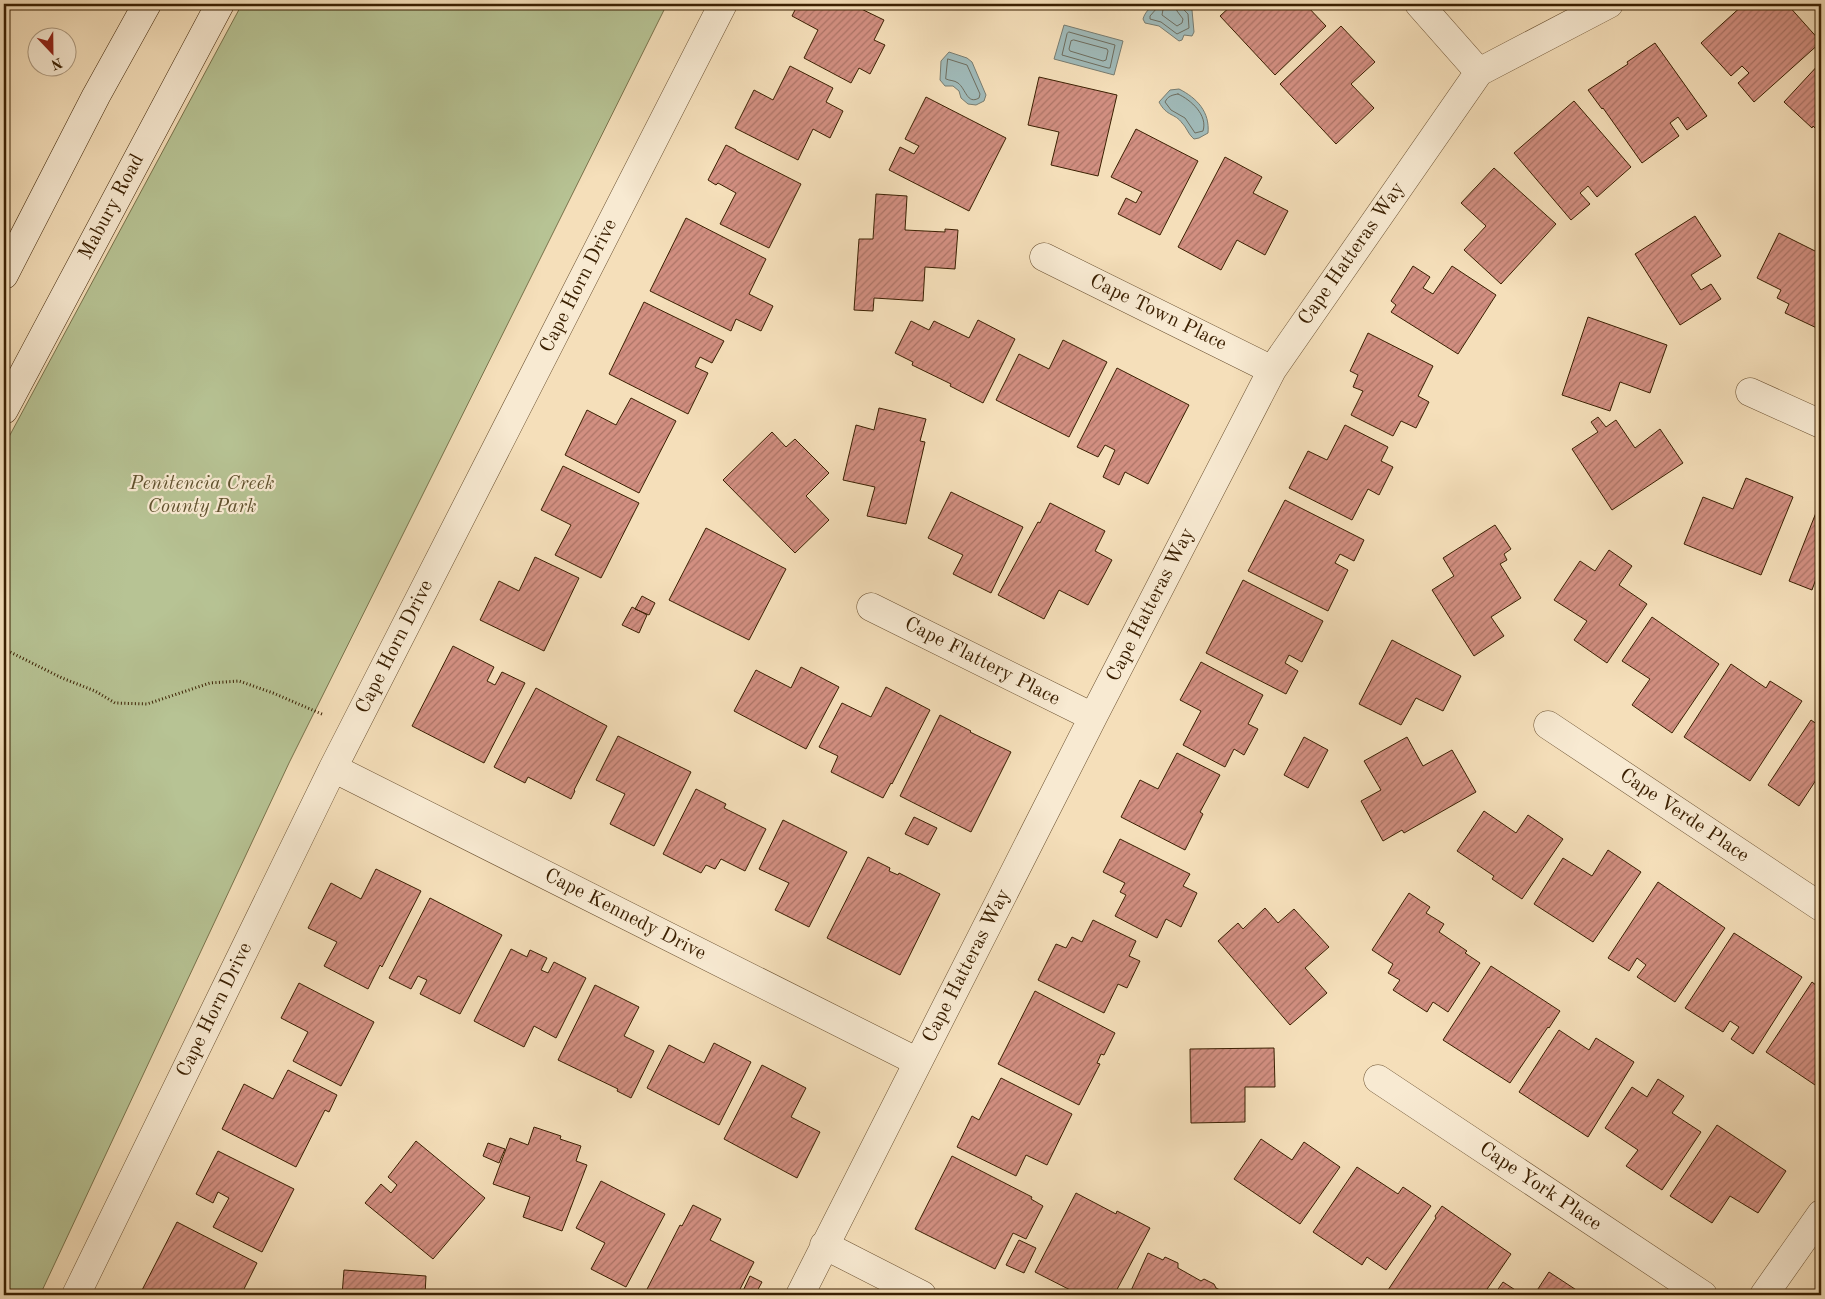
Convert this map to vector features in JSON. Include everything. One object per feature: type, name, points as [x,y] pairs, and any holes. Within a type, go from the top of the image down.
[{"type":"street","points":[[4,275],[96,96],[147,4]]},
{"type":"street","name":"Mabury Road","points":[[4,410],[220,4]]},
{"type":"street","name":"Cape Horn Drive","points":[[76,1295],[333,768],[723,4]]},
{"type":"street","points":[[1419,4],[1478,72]]},
{"type":"street","name":"Cape Hatteras Way","points":[[800,1295],[1093,717],[1272,370],[1478,72],[1609,4]]},
{"type":"street","name":"Cape Town Place","points":[[1044,257],[1272,370]]},
{"type":"street","points":[[1750,392],[1821,424]]},
{"type":"street","name":"Cape Flattery Place","points":[[871,606],[1093,717]]},
{"type":"street","name":"Cape Verde Place","points":[[1548,725],[1821,907]]},
{"type":"street","name":"Cape Kennedy Drive","points":[[333,768],[918,1062]]},
{"type":"street","name":"Cape York Place","points":[[1378,1079],[1702,1295]]},
{"type":"street","points":[[1764,1295],[1821,1214]]},
{"type":"street","points":[[824,1245],[922,1295]]},
{"type":"path","points":[[4,649],[62,678],[95,691],[115,703],[147,704],[210,682],[239,682],[273,693],[326,716]]},
{"type":"green space","name":"Penitencia Creek County Park","points":[[242,4],[667,4],[289,763],[40,1295],[4,1295],[4,446]]},
{"type":"water","points":[[1157,4],[1184,4],[1192,10],[1194,32],[1192,36],[1184,35],[1182,40],[1179,41],[1159,26],[1145,23],[1143,19],[1145,14]]},
{"type":"water","points":[[1064,25],[1123,41],[1114,75],[1054,59]]},
{"type":"water","points":[[949,52],[967,58],[972,62],[986,95],[984,101],[976,105],[968,104],[961,98],[959,91],[953,86],[945,86],[940,80],[941,61]]},
{"type":"water","points":[[1179,89],[1197,101],[1207,119],[1208,133],[1199,138],[1194,139],[1179,120],[1165,110],[1159,102],[1170,90]]},
{"type":"building","points":[[798,4],[851,4],[884,20],[874,40],[885,45],[870,74],[859,68],[851,83],[804,58],[818,30],[792,16]]},
{"type":"building","points":[[1233,4],[1275,4],[1281,9],[1287,4],[1305,4],[1326,26],[1275,75],[1220,16]]},
{"type":"building","points":[[1744,4],[1787,4],[1821,42],[1754,102],[1738,83],[1749,73],[1742,66],[1731,76],[1701,43]]},
{"type":"building","points":[[1341,26],[1375,62],[1351,84],[1374,108],[1336,144],[1280,84]]},
{"type":"building","points":[[1655,43],[1707,116],[1687,130],[1678,117],[1670,123],[1679,136],[1642,163],[1588,90],[1628,64],[1627,62]]},
{"type":"building","points":[[1821,62],[1821,134],[1784,102]]},
{"type":"building","points":[[790,66],[833,88],[826,102],[843,111],[830,138],[813,129],[798,160],[735,128],[754,90],[773,100]]},
{"type":"building","points":[[1039,77],[1117,95],[1098,176],[1051,165],[1059,132],[1028,125]]},
{"type":"building","points":[[926,97],[1006,138],[969,211],[889,170],[900,147],[914,154],[919,146],[905,139]]},
{"type":"building","points":[[1574,101],[1631,167],[1597,197],[1588,186],[1580,193],[1590,204],[1571,220],[1514,153]]},
{"type":"building","points":[[1136,129],[1198,161],[1160,235],[1118,214],[1126,198],[1136,203],[1142,192],[1111,177]]},
{"type":"building","points":[[726,145],[801,184],[769,248],[720,224],[736,193],[708,180]]},
{"type":"building","points":[[1225,157],[1262,177],[1253,193],[1288,211],[1265,255],[1237,240],[1221,270],[1178,247]]},
{"type":"building","points":[[1494,168],[1556,224],[1501,284],[1464,250],[1486,226],[1461,203]]},
{"type":"building","points":[[876,194],[907,196],[905,230],[945,232],[945,229],[958,230],[955,269],[925,267],[923,301],[874,298],[873,311],[854,310],[859,239],[873,239]]},
{"type":"building","points":[[1695,216],[1721,256],[1691,275],[1701,290],[1711,284],[1721,299],[1680,325],[1635,254]]},
{"type":"building","points":[[686,218],[766,259],[749,294],[773,306],[761,331],[736,319],[731,331],[650,291]]},
{"type":"building","points":[[1779,233],[1819,253],[1821,248],[1821,330],[1785,313],[1789,304],[1777,298],[1781,290],[1757,278]]},
{"type":"building","points":[[1413,266],[1430,277],[1423,288],[1433,294],[1452,266],[1496,295],[1458,354],[1391,312],[1396,305],[1391,301]]},
{"type":"building","points":[[644,302],[724,341],[712,363],[700,357],[695,367],[708,373],[688,414],[609,374]]},
{"type":"building","points":[[1588,317],[1667,345],[1650,393],[1620,382],[1610,411],[1562,395]]},
{"type":"building","points":[[978,320],[1015,339],[983,403],[950,386],[951,384],[912,365],[913,362],[895,353],[911,321],[929,330],[934,321],[969,338]]},
{"type":"building","points":[[1368,333],[1433,366],[1418,396],[1429,402],[1416,428],[1401,421],[1393,436],[1351,415],[1363,391],[1353,387],[1358,375],[1350,371]]},
{"type":"building","points":[[1063,340],[1107,362],[1069,437],[996,400],[1019,354],[1049,369]]},
{"type":"building","points":[[1117,368],[1189,405],[1148,484],[1125,472],[1119,485],[1103,477],[1115,450],[1105,445],[1098,457],[1077,447]]},
{"type":"building","points":[[631,398],[676,421],[639,493],[565,455],[587,410],[616,425]]},
{"type":"building","points":[[879,408],[926,419],[920,441],[925,442],[906,524],[867,516],[875,487],[843,480],[856,425],[874,430]]},
{"type":"building","points":[[1598,417],[1606,427],[1616,420],[1635,448],[1660,429],[1683,463],[1612,510],[1572,449],[1598,432],[1591,422]]},
{"type":"building","points":[[1345,425],[1388,447],[1381,461],[1393,467],[1379,495],[1368,489],[1352,520],[1289,488],[1308,451],[1327,460]]},
{"type":"building","points":[[772,432],[786,447],[795,439],[829,473],[806,496],[829,520],[795,553],[723,480]]},
{"type":"building","points":[[563,466],[639,503],[601,578],[555,555],[571,525],[541,510]]},
{"type":"building","points":[[1746,478],[1793,497],[1761,575],[1684,544],[1703,497],[1733,509]]},
{"type":"building","points":[[951,492],[1023,527],[991,593],[953,574],[963,555],[928,538]]},
{"type":"building","points":[[1285,500],[1364,540],[1354,561],[1340,554],[1335,563],[1348,570],[1328,611],[1248,571]]},
{"type":"building","points":[[1821,500],[1821,578],[1817,576],[1812,590],[1789,581]]},
{"type":"building","points":[[1050,503],[1105,531],[1095,551],[1112,560],[1088,605],[1059,590],[1044,619],[998,595]]},
{"type":"building","points":[[1495,525],[1511,549],[1504,554],[1507,560],[1500,564],[1521,598],[1491,617],[1504,636],[1474,656],[1432,590],[1454,576],[1443,558]]},
{"type":"building","points":[[706,528],[786,569],[749,640],[669,600]]},
{"type":"building","points":[[1609,550],[1632,566],[1619,585],[1647,604],[1607,663],[1574,640],[1587,621],[1554,600],[1580,561],[1595,571]]},
{"type":"building","points":[[535,557],[579,578],[544,651],[480,620],[499,581],[519,591]]},
{"type":"building","points":[[1243,580],[1323,621],[1302,662],[1289,655],[1285,663],[1298,671],[1286,694],[1206,653]]},
{"type":"building","points":[[642,596],[655,603],[649,615],[635,609]]},
{"type":"building","points":[[632,607],[647,615],[639,633],[622,625]]},
{"type":"building","points":[[1652,617],[1719,664],[1672,733],[1632,705],[1650,679],[1622,661]]},
{"type":"building","points":[[1392,640],[1461,676],[1443,711],[1416,698],[1401,725],[1359,704]]},
{"type":"building","points":[[453,646],[494,667],[487,681],[495,685],[502,672],[525,683],[484,763],[412,726]]},
{"type":"building","points":[[1201,662],[1263,695],[1248,724],[1258,729],[1244,755],[1234,749],[1225,767],[1183,745],[1201,711],[1180,700]]},
{"type":"building","points":[[1731,664],[1766,688],[1770,681],[1802,701],[1750,781],[1684,737]]},
{"type":"building","points":[[801,667],[839,687],[806,749],[734,711],[756,670],[791,688]]},
{"type":"building","points":[[886,687],[930,710],[883,798],[831,772],[838,756],[819,747],[842,703],[871,717]]},
{"type":"building","points":[[536,688],[607,726],[571,799],[528,777],[525,783],[494,767]]},
{"type":"building","points":[[940,715],[1011,752],[971,832],[900,796]]},
{"type":"building","points":[[1811,720],[1821,727],[1821,783],[1816,780],[1799,806],[1768,785]]},
{"type":"building","points":[[618,736],[691,772],[654,846],[610,824],[625,794],[596,780]]},
{"type":"building","points":[[1304,737],[1328,750],[1308,788],[1284,775]]},
{"type":"building","points":[[1407,737],[1423,766],[1452,750],[1476,792],[1404,833],[1402,830],[1383,841],[1361,801],[1381,790],[1364,761]]},
{"type":"building","points":[[1177,753],[1220,775],[1200,812],[1203,814],[1185,850],[1121,817],[1140,780],[1158,789]]},
{"type":"building","points":[[696,789],[726,804],[724,808],[766,829],[745,871],[721,859],[715,869],[706,865],[701,873],[663,854]]},
{"type":"building","points":[[1484,811],[1516,833],[1528,815],[1563,839],[1522,899],[1492,879],[1494,876],[1457,851]]},
{"type":"building","points":[[914,817],[937,828],[928,845],[905,834]]},
{"type":"building","points":[[783,820],[847,852],[809,927],[775,910],[789,883],[759,869]]},
{"type":"building","points":[[1120,839],[1190,874],[1183,886],[1197,893],[1181,927],[1166,919],[1157,938],[1115,916],[1126,895],[1120,892],[1125,883],[1103,872]]},
{"type":"building","points":[[1608,850],[1641,872],[1593,942],[1534,904],[1563,858],[1592,876]]},
{"type":"building","points":[[868,857],[890,868],[889,871],[898,875],[899,873],[940,894],[900,975],[827,938]]},
{"type":"building","points":[[376,869],[421,891],[382,967],[380,965],[368,989],[324,966],[337,942],[308,928],[331,883],[361,899]]},
{"type":"building","points":[[1658,882],[1725,928],[1675,1002],[1637,977],[1646,965],[1637,958],[1629,971],[1608,958]]},
{"type":"building","points":[[1409,893],[1430,907],[1426,913],[1444,924],[1439,932],[1467,951],[1465,953],[1480,963],[1448,1012],[1433,1002],[1427,1012],[1393,990],[1400,980],[1388,973],[1393,964],[1372,950]]},
{"type":"building","points":[[430,898],[502,935],[460,1014],[420,994],[427,980],[418,976],[411,989],[389,978]]},
{"type":"building","points":[[1265,908],[1278,923],[1294,909],[1329,947],[1305,968],[1327,993],[1290,1025],[1218,941],[1238,923],[1243,929]]},
{"type":"building","points":[[1093,920],[1136,941],[1129,956],[1140,961],[1127,988],[1118,984],[1104,1013],[1038,980],[1056,944],[1066,948],[1072,937],[1082,942]]},
{"type":"building","points":[[1734,933],[1802,977],[1753,1054],[1731,1039],[1739,1027],[1730,1021],[1723,1032],[1685,1008]]},
{"type":"building","points":[[511,949],[527,957],[530,950],[547,958],[541,970],[548,973],[554,962],[586,978],[556,1038],[534,1026],[524,1047],[474,1021]]},
{"type":"building","points":[[1491,966],[1560,1011],[1510,1083],[1443,1040]]},
{"type":"building","points":[[1812,982],[1821,989],[1821,1089],[1766,1052]]},
{"type":"building","points":[[299,983],[374,1022],[341,1086],[293,1061],[308,1032],[281,1018]]},
{"type":"building","points":[[595,985],[639,1007],[624,1036],[654,1051],[631,1098],[617,1091],[618,1089],[558,1060]]},
{"type":"building","points":[[1035,991],[1115,1033],[1104,1055],[1101,1054],[1097,1063],[1100,1064],[1079,1105],[998,1064]]},
{"type":"building","points":[[1559,1030],[1589,1050],[1596,1038],[1634,1062],[1588,1137],[1519,1092]]},
{"type":"building","points":[[714,1043],[751,1062],[719,1125],[647,1088],[669,1045],[704,1063]]},
{"type":"building","points":[[1274,1048],[1275,1087],[1245,1087],[1245,1122],[1191,1123],[1190,1049]]},
{"type":"building","points":[[762,1065],[806,1088],[791,1117],[820,1132],[797,1178],[724,1139]]},
{"type":"building","points":[[288,1070],[337,1095],[329,1112],[325,1110],[296,1167],[222,1129],[244,1084],[273,1099]]},
{"type":"building","points":[[1001,1078],[1072,1114],[1047,1165],[1026,1155],[1016,1176],[957,1147],[972,1116],[979,1120]]},
{"type":"building","points":[[1658,1079],[1684,1096],[1672,1113],[1701,1132],[1662,1190],[1626,1166],[1638,1150],[1605,1128],[1632,1087],[1647,1097]]},
{"type":"building","points":[[1717,1125],[1786,1171],[1758,1213],[1730,1196],[1712,1223],[1670,1196]]},
{"type":"building","points":[[534,1127],[561,1136],[560,1139],[581,1146],[576,1161],[587,1165],[562,1231],[523,1217],[530,1197],[493,1184],[510,1138],[528,1145]]},
{"type":"building","points":[[1261,1139],[1292,1160],[1304,1142],[1340,1167],[1300,1224],[1234,1179]]},
{"type":"building","points":[[416,1141],[485,1198],[433,1259],[365,1203],[381,1184],[391,1193],[397,1185],[388,1177]]},
{"type":"building","points":[[488,1143],[505,1149],[499,1163],[483,1156]]},
{"type":"building","points":[[218,1151],[294,1189],[262,1252],[213,1227],[229,1198],[218,1192],[213,1203],[196,1194]]},
{"type":"building","points":[[952,1156],[1032,1197],[1031,1199],[1043,1206],[1026,1239],[1013,1233],[995,1269],[915,1229]]},
{"type":"building","points":[[1357,1167],[1398,1194],[1403,1187],[1431,1206],[1386,1270],[1367,1257],[1362,1265],[1313,1232]]},
{"type":"building","points":[[601,1181],[665,1214],[626,1287],[591,1269],[605,1243],[576,1228]]},
{"type":"building","points":[[1076,1193],[1116,1214],[1117,1211],[1150,1228],[1114,1295],[1080,1295],[1035,1272]]},
{"type":"building","points":[[693,1205],[721,1219],[710,1240],[754,1262],[737,1295],[708,1295],[701,1292],[699,1295],[644,1295],[680,1225],[682,1226]]},
{"type":"building","points":[[1442,1206],[1511,1254],[1483,1295],[1396,1295],[1388,1290]]},
{"type":"building","points":[[177,1222],[257,1263],[241,1295],[140,1294]]},
{"type":"building","points":[[1019,1240],[1036,1248],[1024,1273],[1006,1265]]},
{"type":"building","points":[[1148,1253],[1163,1260],[1165,1257],[1178,1263],[1178,1268],[1201,1281],[1204,1279],[1214,1284],[1220,1290],[1217,1295],[1129,1295]]},
{"type":"building","points":[[344,1270],[426,1276],[425,1295],[342,1295]]},
{"type":"building","points":[[1549,1272],[1584,1295],[1534,1295]]},
{"type":"building","points":[[750,1276],[762,1282],[755,1295],[741,1295]]},
{"type":"building","points":[[1503,1282],[1523,1295],[1494,1295]]}]
